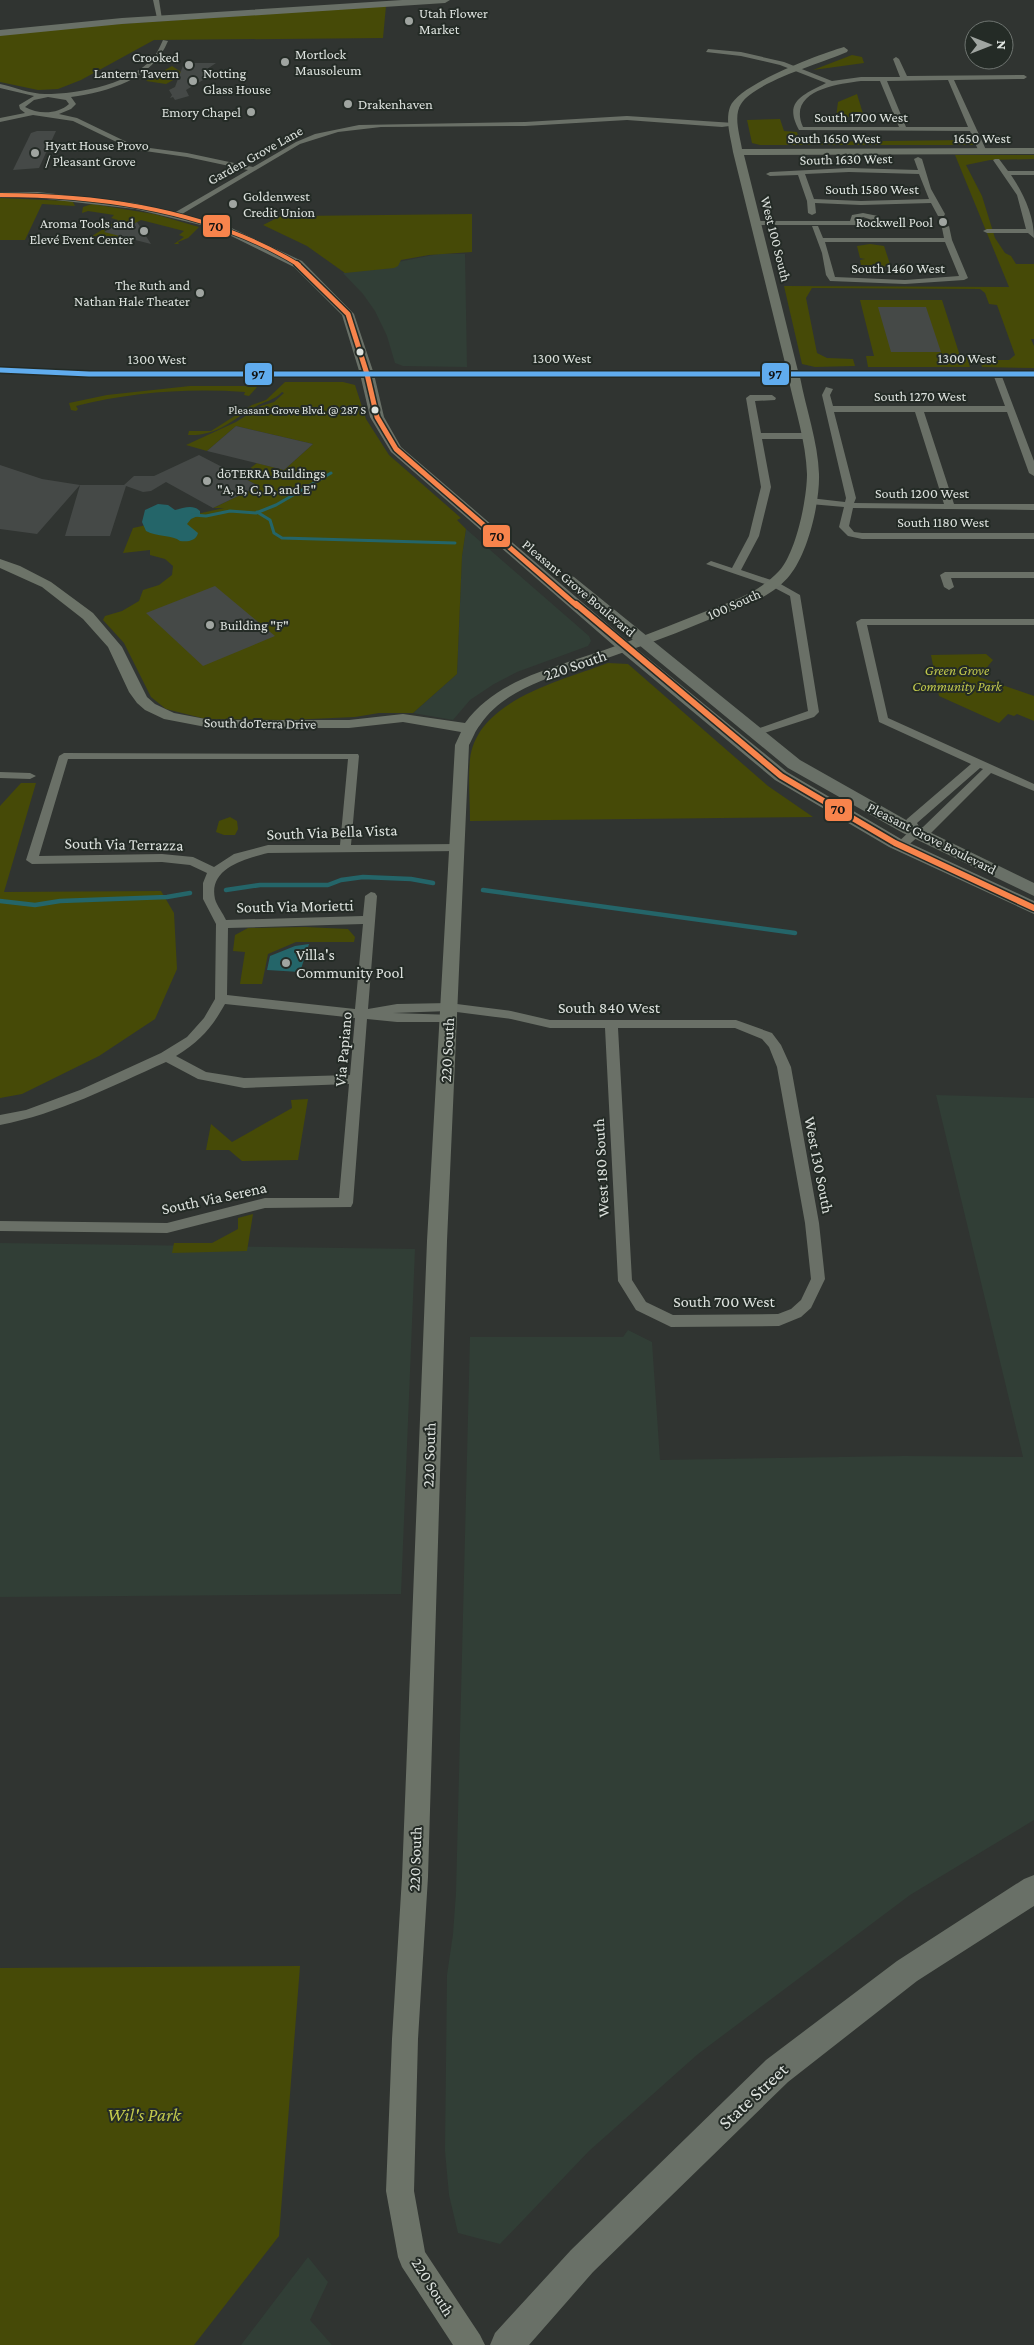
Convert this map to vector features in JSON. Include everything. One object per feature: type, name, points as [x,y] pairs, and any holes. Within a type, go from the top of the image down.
[{"type":"main road","points":[[0,33],[159,16],[375,0]]},
{"type":"main road","points":[[0,28],[77,20],[444,0]]},
{"type":"main road","name":"Pleasant Grove Boulevard","points":[[0,188],[50,189],[141,200],[221,227],[298,264],[348,314],[374,375]]},
{"type":"main road","name":"Pleasant Grove Boulevard","points":[[0,195],[38,195],[135,206],[232,222],[310,260],[325,273]]},
{"type":"main road","points":[[352,300],[361,311]]},
{"type":"main road","name":"Pleasant Grove Boulevard","points":[[375,357],[374,375],[377,417],[396,449],[634,645],[781,776],[901,845],[1034,908]]},
{"type":"main road","name":"Pleasant Grove Boulevard","points":[[634,645],[755,733],[794,764],[916,832],[1034,890]]},
{"type":"main road","name":"State Street","points":[[507,2345],[582,2261],[777,2072],[907,1971],[1034,1889]]},
{"type":"street","points":[[156,0],[159,16]]},
{"type":"street","points":[[47,114],[70,106],[98,90],[124,80],[152,62],[161,53],[165,41]]},
{"type":"street","name":"West 100 South","points":[[810,501],[813,472],[794,373],[738,152],[734,113],[737,101],[766,80],[844,50]]},
{"type":"street","points":[[708,51],[741,54],[782,63],[831,83],[892,78],[1024,77]]},
{"type":"street","points":[[896,59],[904,78]]},
{"type":"street","points":[[950,78],[984,152]]},
{"type":"street","points":[[884,79],[903,130]]},
{"type":"street","name":"South 1700 West","points":[[831,83],[803,97],[796,107],[796,118],[801,129],[921,130]]},
{"type":"street","points":[[0,86],[45,96],[60,96],[98,90]]},
{"type":"street","points":[[21,91],[25,110],[75,119],[133,148],[187,155],[253,169]]},
{"type":"street","points":[[0,119],[24,103],[45,96]]},
{"type":"street","points":[[60,96],[68,98],[75,119]]},
{"type":"street","points":[[0,119],[34,113]]},
{"type":"street","name":"Garden Grove Lane","points":[[181,213],[298,143],[316,135],[346,128],[535,124],[594,119],[640,118],[696,125],[734,125]]},
{"type":"street","points":[[921,130],[973,129]]},
{"type":"street","name":"1650 West","points":[[931,152],[1034,151]]},
{"type":"street","name":"South 1650 West","points":[[738,152],[931,152]]},
{"type":"street","points":[[918,159],[932,201],[941,214]]},
{"type":"street","points":[[987,230],[1033,233],[1021,195],[997,160]]},
{"type":"street","name":"South 1630 West","points":[[770,174],[850,170],[922,172]]},
{"type":"street","points":[[801,172],[811,201],[812,213]]},
{"type":"street","points":[[1006,173],[1034,173]]},
{"type":"street","name":"South 1580 West","points":[[811,201],[861,203],[932,201]]},
{"type":"street","points":[[861,203],[863,215]]},
{"type":"street","points":[[757,221],[854,221],[869,226],[879,221],[863,215],[854,221]]},
{"type":"street","points":[[869,226],[873,239]]},
{"type":"street","points":[[815,228],[821,240],[948,240],[946,228]]},
{"type":"street","name":"South 1460 West","points":[[821,240],[830,275],[833,279],[905,282],[964,278],[948,240]]},
{"type":"street","points":[[0,370],[89,374]]},
{"type":"street","name":"1300 West","points":[[89,374],[374,375],[534,372],[1034,374]]},
{"type":"street","points":[[0,379],[77,377],[89,374]]},
{"type":"street","points":[[997,374],[1034,473]]},
{"type":"street","points":[[829,389],[826,395],[851,498],[849,506]]},
{"type":"street","points":[[735,572],[754,536],[766,487],[750,398],[772,398]]},
{"type":"street","name":"South 1270 West","points":[[830,409],[1010,409]]},
{"type":"street","points":[[919,410],[950,506]]},
{"type":"street","points":[[756,436],[806,436]]},
{"type":"street","name":"100 South","points":[[634,645],[758,594],[780,580],[794,561],[810,501]]},
{"type":"street","name":"South 1200 West","points":[[810,501],[849,506],[1034,507]]},
{"type":"street","name":"South 1180 West","points":[[849,506],[844,527],[851,534],[862,536],[1034,536]]},
{"type":"street","name":"South doTerra Drive","points":[[0,563],[40,581],[81,609],[110,640],[123,660],[141,698],[161,713],[192,722],[211,724],[349,724],[375,719],[403,718],[467,728]]},
{"type":"street","points":[[711,564],[774,584],[795,595],[814,712],[755,733]]},
{"type":"street","points":[[949,586],[945,575],[1034,575]]},
{"type":"street","points":[[1034,622],[861,622],[883,720],[1034,788]]},
{"type":"street","name":"220 South","points":[[470,2345],[412,2257],[400,2190],[405,2038],[415,1877],[426,1524],[462,745],[467,728],[480,713],[499,697],[531,680],[634,645]]},
{"type":"street","name":"South Via Terrazza","points":[[214,872],[193,861],[162,858],[32,860],[64,756],[354,756],[345,848]]},
{"type":"street","points":[[916,832],[911,822],[979,763]]},
{"type":"street","points":[[901,845],[916,832],[927,830],[990,768]]},
{"type":"street","points":[[0,776],[30,776]]},
{"type":"street","points":[[926,809],[941,817]]},
{"type":"street","name":"South Via Bella Vista","points":[[214,872],[238,857],[268,849],[456,848]]},
{"type":"street","points":[[0,1120],[28,1115],[52,1106],[166,1056],[192,1040],[209,1022],[221,999],[222,924],[209,899],[208,883],[214,872]]},
{"type":"street","name":"Via Papiano","points":[[346,1203],[371,896]]},
{"type":"street","name":"South Via Morietti","points":[[222,924],[369,920]]},
{"type":"street","name":"South 840 West","points":[[221,999],[398,1018],[449,1013],[511,1015],[550,1024],[736,1024],[767,1036]]},
{"type":"street","name":"West 180 South","points":[[611,1024],[624,1281],[641,1306]]},
{"type":"street","name":"West 130 South","points":[[767,1036],[775,1045],[784,1067],[812,1223],[818,1278],[813,1293],[806,1304]]},
{"type":"street","points":[[166,1056],[203,1076],[244,1083],[357,1079]]},
{"type":"street","name":"South Via Serena","points":[[0,1226],[167,1228],[265,1203],[346,1203]]},
{"type":"street","name":"South 700 West","points":[[641,1306],[671,1322],[757,1321],[779,1320],[796,1313],[806,1304]]},
{"type":"shaded area","points":[[438,254],[465,254],[467,367],[403,366],[395,363],[387,336],[375,311],[363,294],[343,273],[388,268],[398,262]]},
{"type":"shaded area","points":[[466,529],[589,636],[591,641],[588,646],[517,672],[494,684],[470,700],[453,720],[413,713],[457,674],[462,556]]},
{"type":"shaded area","points":[[936,1095],[1034,1098],[1034,1820],[910,1895],[698,2054],[589,2151],[500,2244],[458,2233],[449,2195],[445,2151],[447,1975],[456,1893],[470,1337],[623,1337],[628,1330],[652,1342],[660,1460],[904,1456],[1023,1457]]},
{"type":"shaded area","points":[[0,1243],[415,1249],[401,1594],[0,1597]]},
{"type":"shaded area","points":[[308,2257],[328,2282],[310,2320],[332,2345],[241,2345]]},
{"type":"green space","points":[[386,6],[383,38],[154,40],[81,80],[58,89],[38,90],[0,82],[0,35],[60,28]]},
{"type":"green space","points":[[852,55],[862,57],[864,63],[813,70]]},
{"type":"green space","points":[[172,66],[184,74],[166,84],[146,81]]},
{"type":"green space","points":[[857,94],[864,117],[836,117],[838,102]]},
{"type":"green space","points":[[780,119],[784,131],[797,132],[800,142],[972,140],[974,145],[760,145],[752,143],[747,120]]},
{"type":"green space","points":[[955,155],[1034,155],[1034,159],[990,160],[966,165],[982,196],[995,238],[1005,253],[1011,256],[1016,264],[1034,264],[1034,339],[1031,339],[1034,346],[1034,368],[982,367],[980,360],[1009,360],[1015,355],[997,305],[989,304],[985,293],[980,289],[812,288],[806,298],[817,353],[827,358],[853,359],[855,366],[815,367],[802,364],[784,286],[1009,287]]},
{"type":"green space","points":[[0,198],[68,201],[73,202],[75,206],[42,204],[25,240],[0,240]]},
{"type":"green space","points":[[92,204],[154,214],[199,227],[188,238],[178,242],[179,244],[174,244],[184,237],[179,235],[184,231],[141,220],[132,225],[121,222],[104,231],[124,237],[92,236],[118,220],[111,218],[114,215],[88,211],[82,213],[83,207]]},
{"type":"green space","points":[[287,213],[298,216],[472,214],[472,252],[429,255],[401,260],[398,266],[394,268],[345,273],[307,246],[263,225]]},
{"type":"green space","points":[[870,244],[884,246],[891,267],[861,265],[860,260],[865,259],[860,258],[857,246]]},
{"type":"green space","points":[[860,300],[942,300],[960,356],[967,357],[970,367],[868,367],[866,356],[874,356]]},
{"type":"green space","points":[[285,382],[343,382],[355,385],[366,419],[389,455],[461,518],[457,520],[466,529],[462,556],[457,674],[413,713],[379,713],[355,717],[288,720],[206,719],[166,709],[151,697],[124,643],[103,620],[105,616],[122,611],[139,601],[143,590],[159,585],[172,575],[173,566],[165,559],[150,555],[150,550],[123,553],[133,528],[224,508],[213,508],[259,486],[240,476],[257,463],[284,470],[313,444],[236,426],[207,451],[186,445],[236,422],[261,406],[274,402],[284,393],[282,392],[276,397],[258,405],[216,430],[198,435],[188,435],[189,431],[211,431],[252,405],[266,400]]},
{"type":"green space","points":[[190,386],[258,386],[249,396],[244,395],[245,392],[224,391],[160,392],[97,401],[76,406],[78,409],[76,411],[71,410],[69,403],[107,395]]},
{"type":"green space","name":"Green Grove Community Park","points":[[986,654],[993,660],[979,677],[1034,696],[1034,721],[1017,714],[1014,716],[1008,714],[999,723],[939,696],[931,655]]},
{"type":"green space","points":[[608,663],[628,664],[768,786],[813,817],[470,821],[470,759],[476,739],[488,722],[504,707],[524,696],[568,677]]},
{"type":"green space","points":[[21,783],[36,783],[4,892],[161,891],[174,913],[177,969],[155,1019],[99,1056],[22,1094],[0,1098],[0,806]]},
{"type":"green space","points":[[230,817],[237,821],[238,829],[235,835],[224,835],[216,832],[219,821]]},
{"type":"green space","points":[[305,927],[348,929],[355,937],[354,942],[296,942],[268,954],[262,984],[240,984],[245,952],[233,951],[235,935],[248,928]]},
{"type":"green space","points":[[308,1099],[298,1160],[242,1161],[229,1150],[206,1150],[211,1124],[232,1142],[292,1108],[291,1100]]},
{"type":"green space","points":[[253,1214],[247,1251],[172,1253],[174,1243],[212,1243],[238,1229],[238,1218]]},
{"type":"green space","name":"Wil's Park","points":[[300,1966],[279,2236],[194,2345],[0,2345],[0,1968]]},
{"type":"water","points":[[158,504],[168,505],[175,510],[191,507],[200,511],[200,515],[191,519],[187,524],[198,533],[195,538],[189,541],[180,541],[146,531],[142,522],[145,510]]},
{"type":"water","name":"Villa's Community Pool","points":[[309,944],[300,972],[267,970],[270,956],[295,946]]},
{"type":"building","points":[[184,63],[216,63],[207,69],[215,73],[186,90],[189,96],[175,100],[173,97],[170,98],[172,95],[169,90],[175,87]]},
{"type":"building","name":"Hyatt House Provo / Pleasant Grove","points":[[37,131],[56,131],[39,168],[13,170],[31,133]]},
{"type":"building","points":[[121,222],[132,225],[137,222],[151,244],[104,232]]},
{"type":"building","points":[[878,307],[926,307],[941,352],[891,352]]},
{"type":"building","points":[[236,426],[313,444],[284,470],[207,451]]},
{"type":"building","points":[[199,455],[259,486],[213,508],[166,482],[151,491],[143,492],[126,486],[110,536],[65,536],[80,485],[124,485],[134,476],[154,476]]},
{"type":"building","points":[[0,465],[42,479],[80,485],[37,534],[0,529]]},
{"type":"building","name":"Building \"F\"","points":[[215,586],[275,636],[203,666],[146,613]]},
{"type":"waterway","points":[[258,512],[276,505],[331,473]]},
{"type":"waterway","points":[[193,515],[206,516],[230,511],[258,512]]},
{"type":"waterway","points":[[258,512],[270,520],[274,533],[282,538],[455,543]]},
{"type":"waterway","points":[[226,890],[260,885],[328,885],[341,880],[363,877],[411,879],[433,883]]},
{"type":"waterway","points":[[483,890],[795,933]]},
{"type":"waterway","points":[[0,901],[35,905],[60,901],[167,897],[190,893]]},
{"type":"transit line","name":"70","points":[[0,195],[38,195],[135,206],[221,227],[298,264],[348,314],[367,374],[377,417],[396,449],[626,648],[781,776],[895,843],[1034,908]]},
{"type":"transit line","name":"97","points":[[0,370],[89,374],[1034,374]]},
{"type":"place","name":"Utah Flower Market","points":[[409,21]]},
{"type":"place","name":"Mortlock Mausoleum","points":[[285,62]]},
{"type":"place","name":"Crooked Lantern Tavern","points":[[189,65]]},
{"type":"place","name":"Notting Glass House","points":[[193,81]]},
{"type":"place","name":"Drakenhaven","points":[[348,104]]},
{"type":"place","name":"Emory Chapel","points":[[251,112]]},
{"type":"place","name":"Hyatt House Provo / Pleasant Grove","points":[[35,153]]},
{"type":"place","name":"Goldenwest Credit Union","points":[[233,204]]},
{"type":"place","name":"Rockwell Pool","points":[[943,222]]},
{"type":"place","name":"Aroma Tools and Elevé Event Center","points":[[144,231]]},
{"type":"place","name":"The Ruth and Nathan Hale Theater","points":[[200,293]]},
{"type":"place","name":"Pleasant Grove Blvd. @ 287 S","points":[[375,410]]},
{"type":"place","name":"dōTERRA Buildings \"A, B, C, D, and E\"","points":[[207,481]]},
{"type":"place","name":"Building \"F\"","points":[[210,625]]},
{"type":"place","name":"Villa's Community Pool","points":[[286,963]]}]
